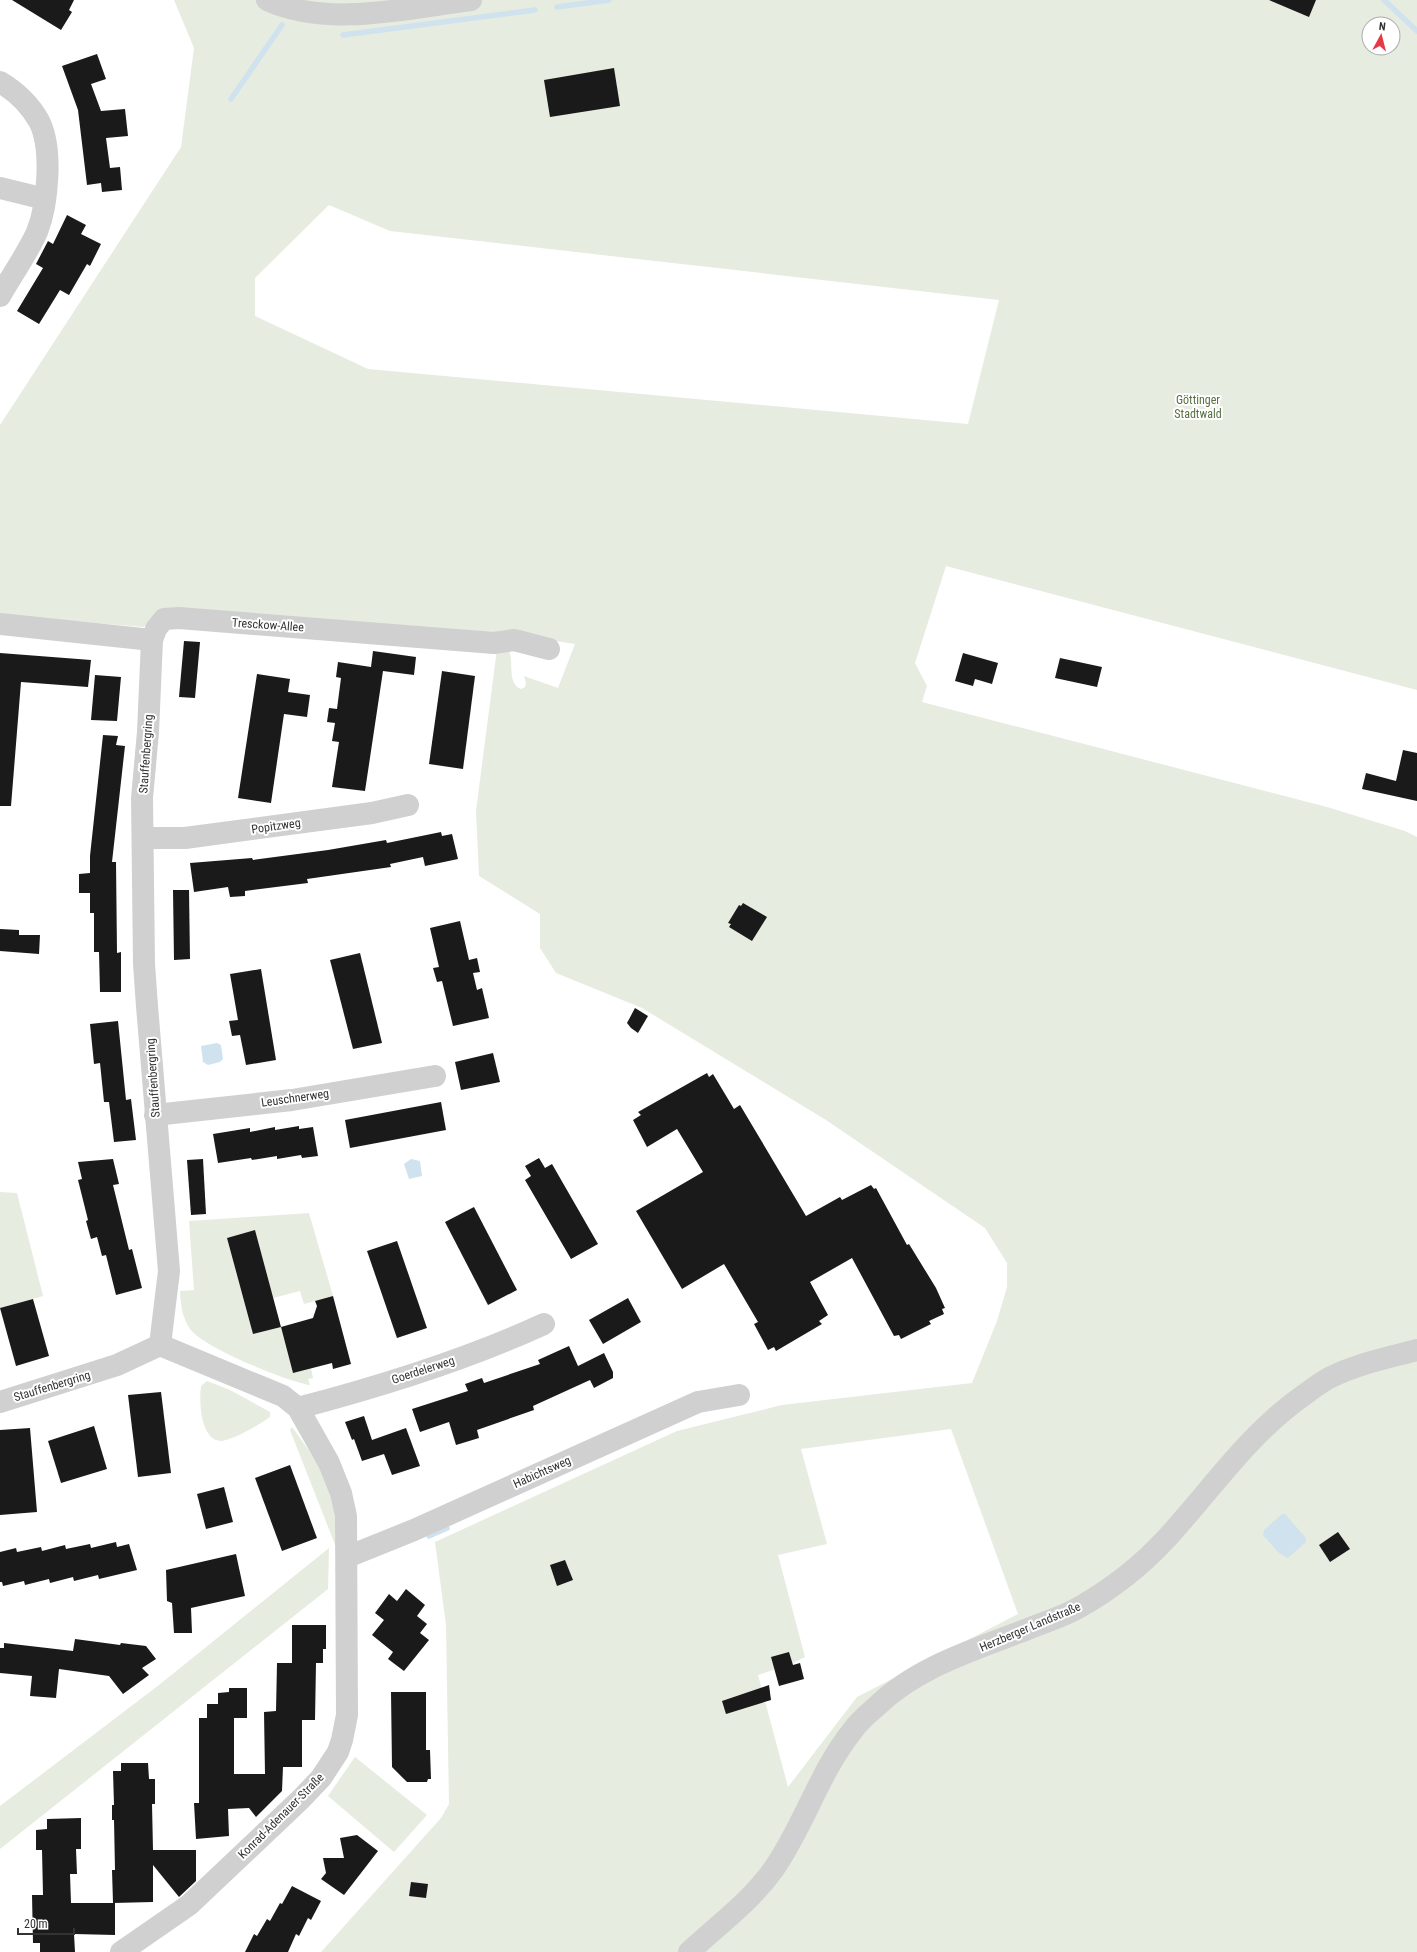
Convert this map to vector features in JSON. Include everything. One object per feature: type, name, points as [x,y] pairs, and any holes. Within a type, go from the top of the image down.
[{"type":"street","points":[[267,0],[291,9],[333,14],[392,10],[471,0]]},
{"type":"street","points":[[0,82],[12,90],[27,105],[39,121],[46,143],[48,171],[45,199],[37,232],[0,296]]},
{"type":"street","points":[[0,188],[45,199]]},
{"type":"street","name":"Tresckow-Allee","points":[[152,640],[156,629],[164,619],[179,618],[494,643],[514,640],[548,648]]},
{"type":"street","points":[[0,624],[152,640]]},
{"type":"street","name":"Stauffenbergring","points":[[0,1402],[117,1365],[160,1345],[169,1271],[155,1115],[144,964],[142,798],[148,732],[152,640]]},
{"type":"street","name":"Popitzweg","points":[[143,838],[185,838],[364,814],[408,805]]},
{"type":"street","name":"Leuschnerweg","points":[[155,1115],[292,1100],[434,1076]]},
{"type":"street","name":"Goerdelerweg","points":[[298,1408],[447,1363],[504,1342],[544,1324]]},
{"type":"street","points":[[160,1345],[283,1396],[298,1408],[329,1463],[341,1493],[346,1516],[347,1557]]},
{"type":"street","name":"Herzberger Landstraße","points":[[689,1952],[754,1893],[773,1870],[795,1832],[831,1762],[853,1729],[879,1703],[911,1679],[940,1664],[1076,1609],[1109,1588],[1148,1557],[1166,1539],[1240,1452],[1266,1425],[1290,1405],[1328,1379],[1368,1362],[1417,1350]]},
{"type":"street","name":"Habichtsweg","points":[[347,1557],[414,1530],[698,1402],[739,1395]]},
{"type":"street","name":"Konrad-Adenauer-Straße","points":[[121,1952],[189,1906],[301,1799],[321,1778],[338,1752],[347,1715],[347,1557]]},
{"type":"green space","name":"Göttinger Stadtwald","points":[[174,0],[1417,0],[1417,690],[946,566],[915,663],[927,686],[922,702],[1327,807],[1405,831],[1417,837],[1417,1952],[321,1952],[441,1818],[449,1804],[446,1625],[435,1542],[677,1431],[782,1405],[972,1383],[997,1321],[1007,1287],[1007,1263],[985,1228],[826,1120],[642,1008],[556,973],[540,948],[540,914],[479,876],[476,811],[497,649],[509,650],[512,678],[521,689],[525,687],[526,683],[524,676],[558,688],[575,644],[523,636],[147,625],[143,627],[0,615],[0,425],[181,147],[194,48]],"holes":[[[329,205],[390,231],[999,300],[968,424],[368,369],[255,316],[255,278]],[[951,1429],[1018,1614],[857,1697],[788,1787],[758,1675],[793,1663],[805,1657],[778,1555],[827,1544],[801,1449]]]},
{"type":"green space","points":[[0,1192],[17,1193],[43,1296],[0,1308]]},
{"type":"green space","points":[[309,1213],[333,1296],[304,1304],[300,1291],[273,1298],[255,1230],[227,1238],[253,1334],[281,1327],[293,1373],[311,1368],[313,1378],[308,1379],[310,1385],[265,1371],[246,1363],[198,1337],[190,1329],[185,1320],[181,1306],[180,1291],[194,1290],[189,1221]]},
{"type":"green space","points":[[207,1381],[230,1390],[270,1412],[270,1417],[253,1428],[232,1438],[221,1441],[214,1439],[209,1434],[202,1419],[200,1401],[201,1386]]},
{"type":"green space","points":[[292,1427],[317,1462],[328,1485],[336,1521],[338,1543],[336,1547],[290,1430]]},
{"type":"green space","points":[[329,1548],[328,1589],[0,1849],[0,1806],[159,1685]]},
{"type":"green space","points":[[355,1757],[427,1815],[394,1852],[328,1796]]},
{"type":"water","points":[[217,1043],[221,1045],[223,1059],[220,1062],[208,1065],[203,1062],[201,1046]]},
{"type":"water","points":[[411,1159],[420,1161],[422,1176],[409,1179],[404,1164]]},
{"type":"water","points":[[1282,1514],[1285,1514],[1306,1538],[1306,1542],[1288,1558],[1279,1553],[1263,1535],[1264,1530]]},
{"type":"building","points":[[12,0],[74,0],[69,10],[72,12],[61,30]]},
{"type":"building","points":[[1269,0],[1316,0],[1309,17]]},
{"type":"building","points":[[97,54],[106,79],[91,84],[101,111],[125,109],[128,136],[106,138],[110,168],[120,167],[122,190],[102,192],[101,183],[87,185],[78,110],[62,66]]},
{"type":"building","points":[[614,68],[620,106],[550,117],[544,80]]},
{"type":"building","points":[[67,215],[86,225],[81,234],[101,244],[90,266],[87,264],[69,295],[60,290],[39,324],[17,311],[43,268],[36,264],[48,241],[53,244]]},
{"type":"building","points":[[184,641],[200,642],[195,698],[179,697]]},
{"type":"building","points":[[373,651],[416,657],[414,675],[383,671],[365,791],[332,787],[339,742],[332,741],[335,723],[327,722],[329,708],[337,709],[341,678],[336,677],[338,662],[371,667]]},
{"type":"building","points":[[0,653],[91,660],[88,687],[21,682],[11,806],[0,806]]},
{"type":"building","points":[[963,653],[998,663],[992,684],[975,679],[973,686],[955,681]]},
{"type":"building","points":[[1060,658],[1102,667],[1097,687],[1055,678]]},
{"type":"building","points":[[442,671],[475,676],[463,769],[429,764]]},
{"type":"building","points":[[257,674],[290,679],[288,692],[310,695],[307,717],[284,714],[271,803],[238,798]]},
{"type":"building","points":[[95,675],[121,677],[117,721],[91,720]]},
{"type":"building","points":[[103,735],[118,736],[116,745],[125,746],[112,862],[116,862],[117,953],[121,952],[121,992],[100,992],[99,952],[94,952],[94,913],[90,913],[90,893],[79,893],[79,874],[90,873],[90,856]]},
{"type":"building","points":[[1403,750],[1417,753],[1417,801],[1362,789],[1366,773],[1396,781]]},
{"type":"building","points":[[441,832],[442,836],[452,834],[458,859],[425,866],[423,857],[390,864],[391,867],[307,879],[308,883],[245,891],[245,896],[230,897],[228,887],[194,892],[190,863],[252,858],[253,860],[328,850],[386,840],[387,843]]},
{"type":"building","points":[[173,890],[189,890],[190,959],[174,960]]},
{"type":"building","points":[[743,903],[767,917],[752,941],[729,927],[731,924],[728,923],[739,905],[741,906]]},
{"type":"building","points":[[460,921],[469,960],[477,958],[480,972],[473,973],[477,990],[482,988],[489,1018],[453,1026],[442,981],[437,982],[433,968],[439,967],[430,928]]},
{"type":"building","points":[[0,929],[19,930],[19,935],[40,935],[39,954],[0,951]]},
{"type":"building","points":[[360,953],[382,1043],[353,1049],[330,960]]},
{"type":"building","points":[[261,969],[276,1060],[246,1065],[240,1035],[232,1036],[229,1021],[238,1020],[230,974]]},
{"type":"building","points":[[635,1008],[648,1016],[638,1033],[627,1023]]},
{"type":"building","points":[[118,1021],[126,1100],[131,1099],[136,1140],[114,1142],[109,1102],[104,1102],[100,1063],[94,1064],[90,1024]]},
{"type":"building","points":[[493,1053],[500,1082],[461,1090],[455,1062]]},
{"type":"building","points":[[707,1073],[709,1077],[713,1074],[734,1109],[740,1105],[806,1216],[840,1197],[842,1200],[871,1185],[874,1189],[876,1188],[907,1245],[909,1244],[936,1288],[945,1308],[942,1309],[944,1314],[929,1321],[931,1324],[901,1339],[899,1335],[894,1336],[852,1258],[810,1282],[828,1315],[819,1321],[822,1324],[776,1351],[774,1347],[768,1350],[754,1324],[758,1322],[724,1264],[682,1289],[636,1211],[703,1172],[677,1129],[647,1147],[633,1120],[641,1115],[638,1112]]},
{"type":"building","points":[[441,1102],[446,1130],[350,1148],[345,1120]]},
{"type":"building","points":[[299,1126],[299,1129],[313,1127],[318,1156],[302,1158],[301,1155],[277,1159],[277,1156],[218,1163],[213,1134],[250,1128],[250,1132],[275,1127],[275,1130]]},
{"type":"building","points":[[539,1158],[545,1168],[552,1164],[598,1244],[571,1259],[525,1180],[531,1176],[525,1166]]},
{"type":"building","points":[[113,1159],[119,1184],[113,1185],[129,1250],[132,1249],[142,1288],[116,1295],[106,1255],[102,1256],[97,1237],[91,1239],[78,1180],[82,1179],[78,1162]]},
{"type":"building","points":[[203,1159],[206,1214],[191,1215],[187,1160]]},
{"type":"building","points":[[474,1207],[517,1290],[488,1305],[445,1222]]},
{"type":"building","points":[[255,1230],[281,1327],[253,1334],[227,1238]]},
{"type":"building","points":[[397,1241],[427,1328],[397,1338],[367,1251]]},
{"type":"building","points":[[333,1296],[351,1364],[333,1369],[332,1363],[293,1373],[281,1327],[313,1318],[317,1306],[315,1301]]},
{"type":"building","points":[[628,1298],[641,1322],[603,1344],[589,1320]]},
{"type":"building","points":[[33,1299],[49,1356],[16,1366],[0,1308]]},
{"type":"building","points":[[569,1346],[578,1366],[604,1353],[613,1372],[613,1378],[594,1388],[590,1380],[533,1406],[534,1410],[477,1430],[479,1438],[456,1445],[449,1422],[420,1432],[412,1409],[468,1391],[465,1384],[482,1378],[484,1383],[540,1364],[538,1360]]},
{"type":"building","points":[[161,1392],[171,1473],[138,1477],[128,1395]]},
{"type":"building","points":[[364,1416],[372,1440],[406,1428],[420,1466],[392,1475],[384,1454],[362,1461],[354,1439],[352,1440],[345,1422]]},
{"type":"building","points":[[94,1426],[107,1469],[61,1483],[48,1441]]},
{"type":"building","points":[[30,1428],[37,1512],[0,1515],[0,1430]]},
{"type":"building","points":[[290,1465],[317,1538],[282,1551],[255,1478]]},
{"type":"building","points":[[224,1487],[233,1522],[206,1529],[197,1494]]},
{"type":"building","points":[[1338,1532],[1350,1549],[1330,1562],[1319,1545]]},
{"type":"building","points":[[116,1542],[117,1547],[129,1544],[137,1570],[99,1579],[98,1575],[74,1581],[73,1577],[50,1583],[49,1579],[25,1585],[24,1581],[3,1586],[2,1582],[0,1582],[0,1552],[16,1548],[17,1552],[41,1547],[42,1551],[65,1545],[66,1549],[90,1544],[91,1548]]},
{"type":"building","points":[[236,1554],[245,1596],[191,1608],[192,1633],[174,1633],[172,1603],[167,1601],[166,1570]]},
{"type":"building","points":[[565,1560],[573,1580],[557,1586],[550,1565]]},
{"type":"building","points":[[406,1589],[425,1605],[417,1616],[427,1624],[420,1633],[429,1640],[404,1671],[388,1659],[393,1652],[372,1635],[384,1620],[375,1613],[389,1594],[397,1601]]},
{"type":"building","points":[[292,1625],[326,1625],[326,1649],[323,1649],[323,1663],[316,1663],[315,1720],[302,1720],[302,1767],[283,1767],[282,1791],[256,1817],[249,1808],[228,1809],[229,1836],[196,1839],[194,1803],[199,1803],[199,1718],[207,1718],[207,1704],[218,1704],[218,1693],[229,1692],[229,1688],[247,1688],[247,1718],[234,1718],[234,1774],[265,1774],[264,1712],[276,1711],[277,1663],[292,1663]]},
{"type":"building","points":[[75,1639],[120,1645],[121,1643],[146,1646],[156,1659],[142,1668],[149,1675],[123,1694],[109,1676],[59,1669],[56,1698],[30,1696],[32,1676],[0,1673],[0,1648],[4,1648],[4,1643],[73,1651]]},
{"type":"building","points":[[789,1652],[793,1665],[800,1663],[804,1679],[779,1686],[771,1657]]},
{"type":"building","points":[[769,1685],[771,1700],[726,1714],[722,1701]]},
{"type":"building","points":[[391,1692],[426,1692],[426,1750],[430,1750],[431,1779],[428,1779],[427,1782],[407,1782],[392,1767]]},
{"type":"building","points":[[121,1763],[148,1763],[149,1779],[155,1779],[155,1804],[152,1804],[153,1850],[196,1850],[196,1881],[179,1897],[153,1865],[153,1902],[113,1903],[112,1870],[115,1870],[114,1820],[112,1820],[112,1805],[114,1805],[113,1771],[121,1771]]},
{"type":"building","points":[[81,1818],[81,1849],[76,1849],[77,1874],[70,1874],[71,1903],[115,1903],[115,1935],[74,1934],[75,1952],[40,1952],[40,1943],[33,1943],[32,1895],[43,1895],[42,1850],[36,1850],[36,1830],[47,1829],[47,1819]]},
{"type":"building","points":[[357,1835],[378,1851],[344,1895],[321,1879],[326,1873],[323,1858],[344,1858],[340,1838]]},
{"type":"building","points":[[411,1882],[428,1884],[426,1898],[409,1896]]},
{"type":"building","points":[[292,1886],[321,1901],[311,1920],[308,1918],[299,1936],[296,1934],[288,1952],[245,1952],[254,1934],[257,1936],[267,1919],[270,1921]]},
{"type":"waterway","points":[[557,7],[609,0]]},
{"type":"waterway","points":[[1384,0],[1417,31]]},
{"type":"waterway","points":[[343,35],[535,10]]},
{"type":"waterway","points":[[231,99],[282,25]]},
{"type":"waterway","points":[[429,1536],[447,1528]]}]
